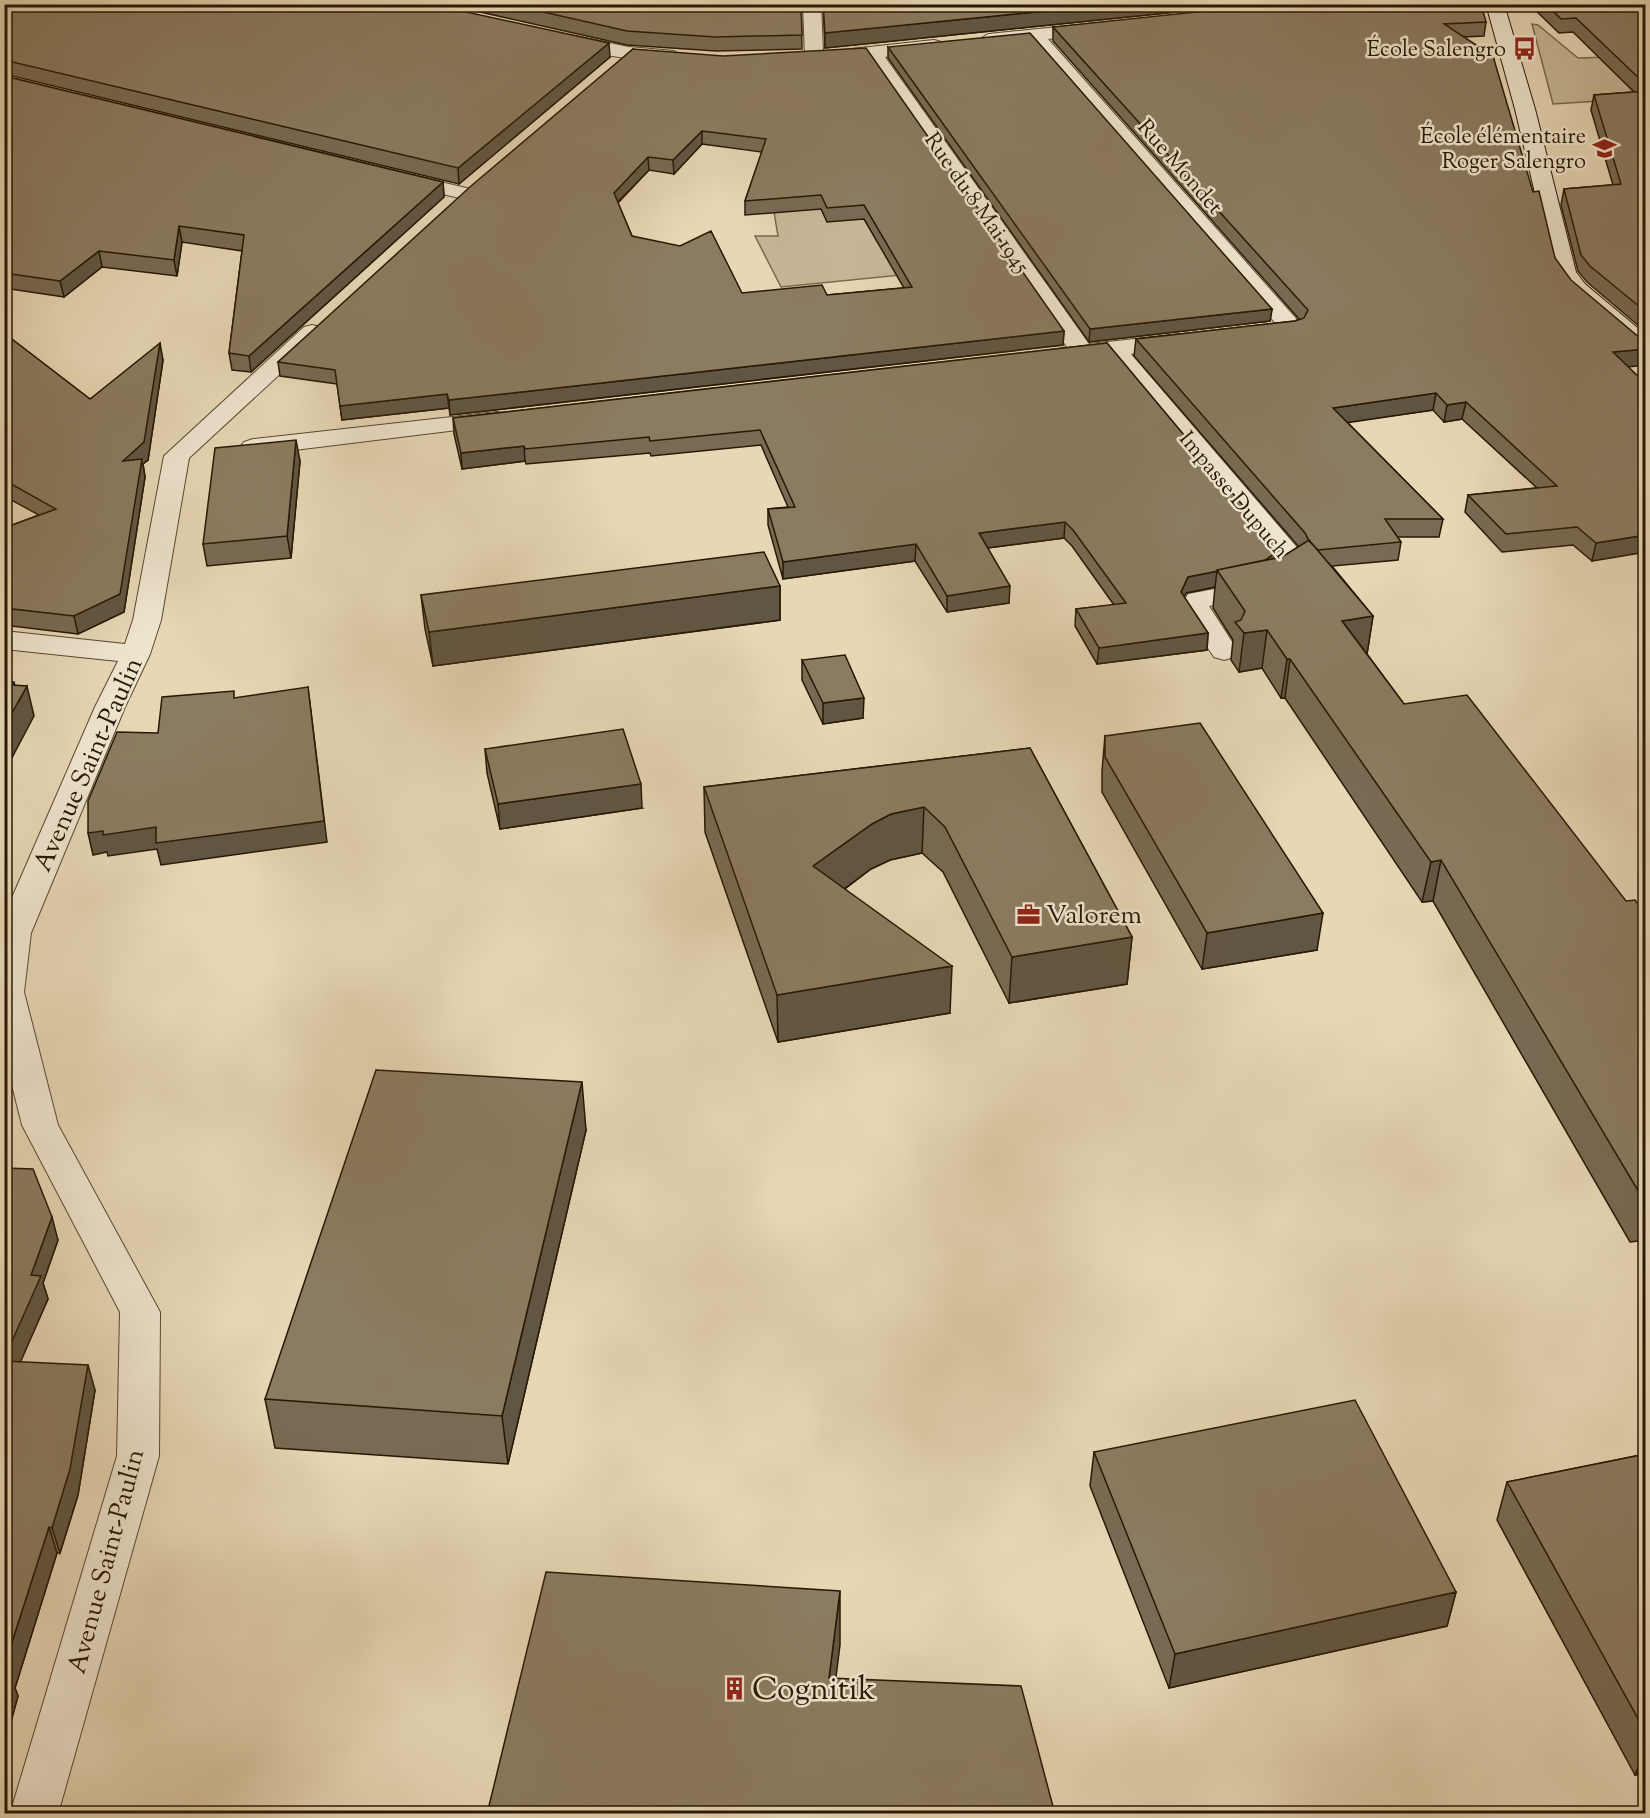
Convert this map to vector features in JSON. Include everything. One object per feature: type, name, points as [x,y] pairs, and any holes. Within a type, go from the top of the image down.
[{"type":"street","points":[[812,4],[813,57]]},
{"type":"street","points":[[1495,4],[1525,109],[1565,273],[1577,289],[1646,348]]},
{"type":"street","points":[[792,58],[1034,35],[1094,20],[1119,26]]},
{"type":"street","name":"Rue Mondet","points":[[1034,35],[1280,329]]},
{"type":"street","points":[[549,36],[629,53],[692,59]]},
{"type":"street","name":"Rue du 8 Mai 1945","points":[[872,52],[1082,352]]},
{"type":"street","points":[[603,75],[629,53]]},
{"type":"street","points":[[439,216],[490,171]]},
{"type":"street","points":[[384,175],[464,194]]},
{"type":"street","points":[[177,456],[333,313]]},
{"type":"street","points":[[1046,356],[1209,338]]},
{"type":"street","name":"Impasse Dupuch","points":[[1114,349],[1208,463],[1291,558],[1295,569],[1280,582],[1198,600],[1195,607],[1198,613],[1224,651]]},
{"type":"street","points":[[177,456],[522,416]]},
{"type":"street","name":"Avenue Saint-Paulin","points":[[34,1814],[138,1456],[140,1312],[40,1125],[7,992],[14,933],[110,707],[136,654],[147,620],[177,456]]},
{"type":"street","points":[[4,640],[136,654]]},
{"type":"shaded area","points":[[1532,24],[1538,25],[1578,58],[1612,57],[1645,98],[1553,104]]},
{"type":"shaded area","points":[[956,198],[1002,265],[781,287],[755,236],[778,236],[774,212]]},
{"type":"building","points":[[4,4],[430,4],[609,43],[458,168],[4,60]]},
{"type":"building","points":[[508,4],[801,4],[802,35],[715,37],[627,31]]},
{"type":"building","points":[[823,4],[1117,4],[825,33]]},
{"type":"building","points":[[1272,4],[1481,4],[1486,22],[1444,24],[1493,56],[1533,192],[1539,191],[1555,258],[1571,280],[1640,338],[1646,340],[1646,349],[1613,352],[1646,384],[1646,535],[1596,543],[1577,527],[1506,534],[1468,495],[1557,486],[1466,402],[1447,405],[1436,393],[1333,408],[1443,519],[1385,519],[1401,542],[1318,550],[1136,339],[1295,321],[1304,318],[1308,310],[1053,27]]},
{"type":"building","points":[[1546,4],[1646,4],[1646,85],[1576,18],[1561,19]]},
{"type":"building","points":[[1030,33],[1272,309],[1090,329],[888,47]]},
{"type":"building","points":[[866,48],[1064,331],[449,400],[447,394],[340,406],[335,370],[278,362],[471,186],[633,49],[723,56]],"holes":[[[702,131],[766,139],[745,201],[821,195],[827,208],[864,205],[912,287],[827,295],[822,285],[742,293],[711,231],[680,246],[632,236],[614,193],[648,157],[673,160]]]},
{"type":"building","points":[[4,76],[443,182],[249,356],[229,353],[244,235],[179,226],[174,260],[99,251],[60,281],[4,273],[4,179],[8,178],[4,177]]},
{"type":"building","points":[[1646,91],[1646,312],[1590,266],[1581,255],[1564,189],[1621,184],[1594,95]]},
{"type":"building","points":[[4,333],[90,399],[160,343],[144,442],[123,461],[142,459],[120,594],[74,616],[4,608],[4,528],[56,509],[4,480]]},
{"type":"building","points":[[1107,343],[1280,550],[1265,560],[1188,577],[1181,592],[1208,633],[1099,648],[1076,609],[1126,603],[1065,522],[979,533],[1010,586],[947,596],[916,544],[783,562],[768,509],[795,507],[760,430],[650,441],[649,437],[461,453],[453,418]]},
{"type":"building","points":[[296,440],[287,536],[203,544],[215,448]]},
{"type":"building","points":[[1309,540],[1373,616],[1342,621],[1404,704],[1467,695],[1626,901],[1635,900],[1646,915],[1646,1199],[1643,1199],[1441,860],[1431,862],[1290,659],[1287,659],[1267,630],[1244,633],[1235,622],[1241,620],[1245,611],[1217,570],[1282,557]]},
{"type":"building","points":[[764,552],[780,586],[429,632],[421,595]]},
{"type":"building","points":[[845,655],[864,698],[823,703],[802,660]]},
{"type":"building","points":[[14,682],[13,685],[27,686],[4,727],[4,683]]},
{"type":"building","points":[[308,687],[324,821],[156,843],[156,827],[103,835],[103,831],[88,833],[88,801],[117,732],[158,733],[162,697],[234,691],[234,698]]},
{"type":"building","points":[[1200,723],[1323,913],[1207,933],[1105,757],[1105,736]]},
{"type":"building","points":[[623,729],[641,784],[498,804],[485,749]]},
{"type":"building","points":[[1030,748],[1132,937],[1012,957],[945,827],[924,807],[891,814],[872,824],[813,866],[952,966],[777,995],[704,787]]},
{"type":"building","points":[[376,1070],[582,1082],[502,1416],[265,1399]]},
{"type":"building","points":[[4,1168],[33,1169],[52,1217],[31,1275],[41,1276],[4,1359]]},
{"type":"building","points":[[4,1361],[88,1365],[70,1469],[4,1667]]},
{"type":"building","points":[[1355,1400],[1456,1592],[1175,1654],[1094,1452]]},
{"type":"building","points":[[1646,1454],[1646,1733],[1507,1482]]},
{"type":"building","points":[[546,1572],[840,1591],[829,1678],[1021,1686],[1055,1814],[487,1814]]},
{"type":"building","points":[[4,1670],[9,1671],[4,1687]]},
{"type":"place","name":"École Salengro","points":[[1524,48]]},
{"type":"place","name":"École élémentaire Roger Salengro","points":[[1604,148]]},
{"type":"place","name":"Valorem","points":[[1028,914]]},
{"type":"place","name":"Cognitik","points":[[734,1688]]}]
